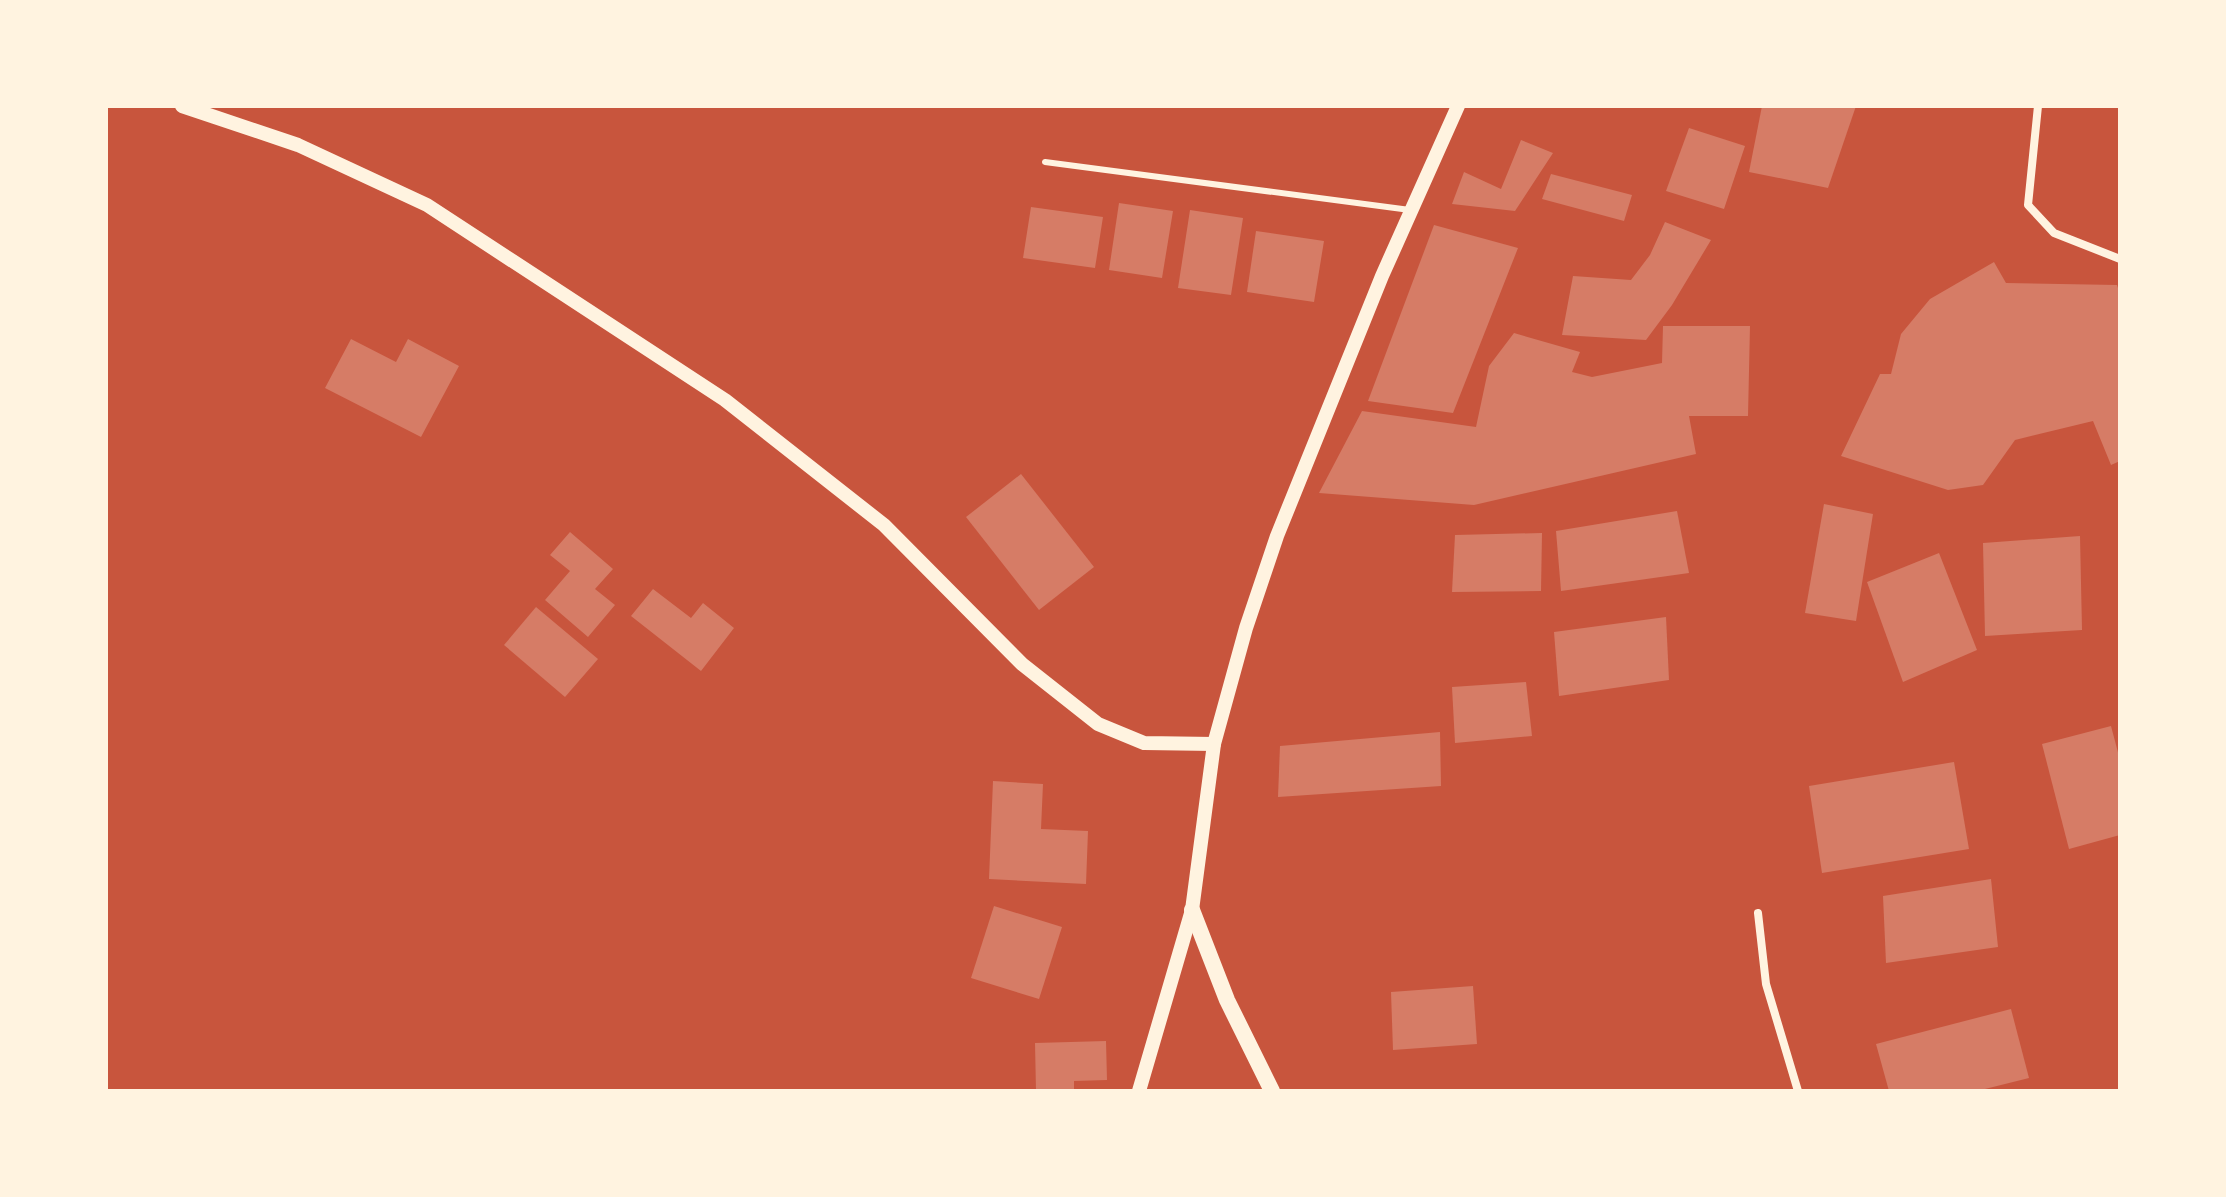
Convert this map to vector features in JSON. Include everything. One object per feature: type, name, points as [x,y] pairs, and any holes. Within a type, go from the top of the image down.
[{"type":"main road","points":[[1192,910],[1227,1000],[1272,1091]]},
{"type":"street","points":[[182,106],[298,145],[427,205],[725,400],[884,525],[1022,664],[1098,724],[1144,743],[1214,744]]},
{"type":"street","points":[[1139,1091],[1192,910],[1214,744],[1246,628],[1277,536],[1410,210],[1458,106]]},
{"type":"street","points":[[2038,106],[2028,205],[2054,233],[2120,259]]},
{"type":"street","points":[[1758,913],[1766,984],[1798,1091]]},
{"type":"lane","points":[[1045,162],[1410,210]]},
{"type":"building","points":[[1762,106],[1856,106],[1828,188],[1749,172]]},
{"type":"building","points":[[1689,128],[1745,146],[1724,209],[1666,191]]},
{"type":"building","points":[[1521,140],[1553,153],[1515,211],[1452,204],[1464,172],[1501,189]]},
{"type":"building","points":[[1551,174],[1632,195],[1624,221],[1542,199]]},
{"type":"building","points":[[1119,203],[1173,211],[1162,278],[1109,270]]},
{"type":"building","points":[[1031,207],[1103,217],[1095,268],[1023,258]]},
{"type":"building","points":[[1190,210],[1243,218],[1231,295],[1178,288]]},
{"type":"building","points":[[1665,222],[1711,240],[1672,305],[1646,340],[1562,335],[1573,276],[1631,280],[1650,255]]},
{"type":"building","points":[[1434,225],[1518,248],[1453,413],[1368,401]]},
{"type":"building","points":[[1256,231],[1324,241],[1314,302],[1247,292]]},
{"type":"building","points":[[1994,262],[2006,283],[2117,285],[2120,294],[2120,461],[2111,465],[2093,421],[2015,440],[1983,485],[1948,490],[1841,456],[1880,374],[1891,374],[1901,334],[1930,299]]},
{"type":"building","points":[[1663,326],[1750,326],[1748,416],[1689,416],[1696,454],[1474,505],[1319,493],[1362,411],[1476,427],[1489,366],[1514,333],[1580,352],[1572,372],[1592,377],[1662,363]]},
{"type":"building","points":[[351,339],[396,362],[408,339],[459,366],[421,437],[325,388]]},
{"type":"building","points":[[1021,474],[1094,567],[1039,610],[966,517]]},
{"type":"building","points":[[1824,504],[1873,514],[1856,621],[1805,613]]},
{"type":"building","points":[[1677,511],[1689,573],[1561,591],[1556,531]]},
{"type":"building","points":[[570,532],[613,569],[595,589],[615,605],[588,637],[545,600],[570,571],[550,555]]},
{"type":"building","points":[[1542,533],[1541,591],[1452,592],[1455,535]]},
{"type":"building","points":[[2080,536],[2082,630],[1985,636],[1983,543]]},
{"type":"building","points":[[1939,553],[1977,650],[1903,682],[1867,582]]},
{"type":"building","points":[[653,589],[691,618],[703,603],[734,628],[701,671],[631,616]]},
{"type":"building","points":[[536,607],[598,659],[565,697],[504,645]]},
{"type":"building","points":[[1666,617],[1669,680],[1559,696],[1554,632]]},
{"type":"building","points":[[1526,682],[1532,736],[1455,743],[1452,687]]},
{"type":"building","points":[[2111,726],[2120,760],[2120,835],[2069,849],[2042,744]]},
{"type":"building","points":[[1440,732],[1441,786],[1278,797],[1280,746]]},
{"type":"building","points":[[1954,762],[1969,849],[1822,873],[1809,786]]},
{"type":"building","points":[[993,781],[1043,784],[1041,829],[1088,831],[1086,884],[989,879]]},
{"type":"building","points":[[1991,879],[1998,947],[1886,963],[1883,896]]},
{"type":"building","points":[[994,906],[1062,927],[1039,999],[971,978]]},
{"type":"building","points":[[1473,986],[1477,1044],[1393,1050],[1391,992]]},
{"type":"building","points":[[2011,1009],[2029,1078],[1977,1091],[1889,1091],[1876,1044]]},
{"type":"building","points":[[1106,1041],[1107,1080],[1074,1081],[1074,1091],[1036,1091],[1035,1043]]}]
